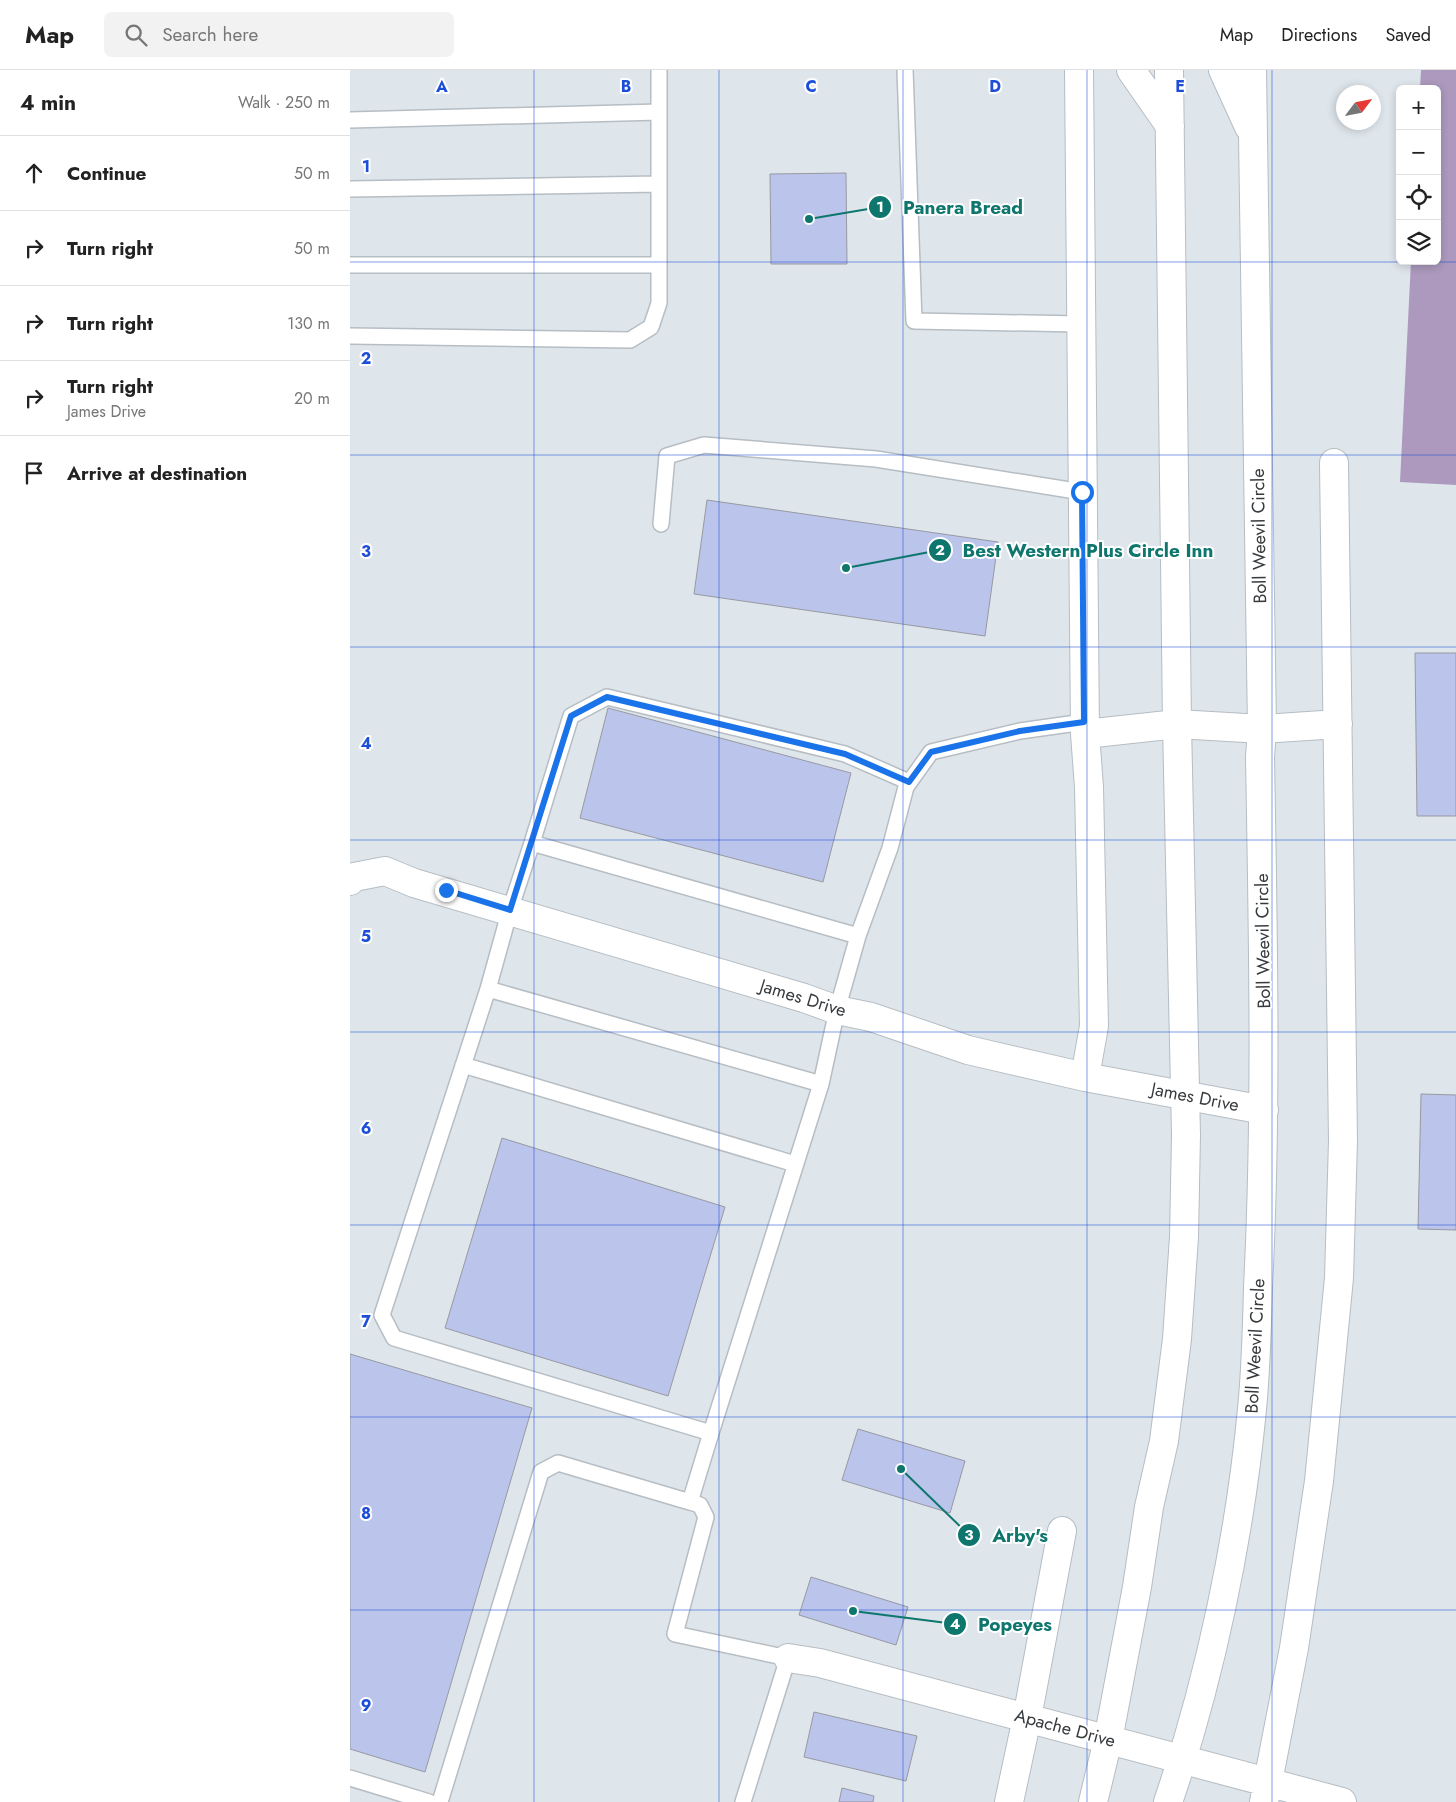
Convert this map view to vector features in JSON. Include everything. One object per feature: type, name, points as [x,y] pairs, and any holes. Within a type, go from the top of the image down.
[{"type":"main road","points":[[1079,70],[1084,728],[1089,787],[1094,1026],[1085,1077]]},
{"type":"main road","points":[[1131,70],[1170,126]]},
{"type":"main road","points":[[1093,1802],[1108,1740],[1137,1588],[1149,1507],[1164,1441],[1178,1339],[1184,1237],[1185,1096],[1177,724],[1169,70]]},
{"type":"main road","points":[[1223,70],[1253,135]]},
{"type":"main road","name":"Boll Weevil Circle","points":[[1168,1802],[1183,1760],[1227,1575],[1249,1440],[1253,1406],[1263,1201],[1264,1110],[1260,757],[1262,729],[1252,70]]},
{"type":"main road","points":[[1267,1792],[1294,1648],[1319,1481],[1339,1278],[1343,1141],[1334,463]]},
{"type":"main road","points":[[1084,728],[1177,724],[1262,729],[1338,724]]},
{"type":"main road","name":"James Drive","points":[[350,882],[354,877],[385,871],[414,883],[804,998],[837,1010],[871,1017],[968,1050],[1085,1077],[1264,1110]]},
{"type":"main road","points":[[1009,1802],[1028,1718],[1062,1531]]},
{"type":"main road","name":"Apache Drive","points":[[788,1658],[820,1663],[1183,1760],[1267,1792],[1342,1802]]},
{"type":"lane","points":[[350,336],[630,340],[651,327],[659,303],[658,70]]},
{"type":"lane","points":[[905,70],[914,321],[1080,324]]},
{"type":"lane","points":[[350,120],[659,112]]},
{"type":"lane","points":[[350,189],[659,184]]},
{"type":"lane","points":[[350,265],[659,265]]},
{"type":"lane","points":[[661,524],[667,456],[704,445],[876,459],[1082,492]]},
{"type":"lane","points":[[711,1433],[394,1338],[382,1315],[488,989],[510,910],[571,716],[607,697],[845,754],[909,782]]},
{"type":"lane","points":[[690,1502],[821,1084],[837,1010],[858,936],[890,848],[909,782],[931,752],[1020,731],[1084,728]]},
{"type":"lane","points":[[532,843],[858,936]]},
{"type":"lane","points":[[488,989],[821,1084]]},
{"type":"lane","points":[[463,1065],[795,1164]]},
{"type":"lane","points":[[440,1802],[542,1472],[558,1463],[700,1505],[706,1518],[675,1634],[788,1658],[743,1802]]},
{"type":"lane","points":[[350,1778],[429,1802]]},
{"type":"shaded area","points":[[1421,70],[1456,70],[1456,485],[1400,482],[1411,265],[1441,265],[1441,85],[1420,85]]},
{"type":"building","points":[[846,173],[847,264],[771,264],[770,174]]},
{"type":"building","points":[[707,500],[998,542],[985,636],[694,594]]},
{"type":"building","points":[[1415,653],[1456,653],[1456,816],[1417,816]]},
{"type":"building","points":[[608,708],[851,773],[823,882],[580,818]]},
{"type":"building","points":[[1421,1094],[1456,1095],[1456,1230],[1418,1229]]},
{"type":"building","points":[[502,1138],[725,1207],[668,1396],[445,1328]]},
{"type":"building","points":[[350,1354],[532,1408],[425,1772],[350,1749]]},
{"type":"building","points":[[858,1429],[965,1461],[950,1513],[842,1480]]},
{"type":"building","points":[[811,1577],[908,1607],[896,1645],[799,1615]]},
{"type":"building","points":[[814,1712],[917,1736],[906,1781],[804,1757]]},
{"type":"building","points":[[842,1788],[874,1796],[873,1802],[839,1802]]},
{"type":"place","name":"Panera Bread","points":[[809,219]]},
{"type":"place","name":"Best Western Plus Circle Inn","points":[[846,568]]},
{"type":"place","name":"Arby's","points":[[901,1469]]},
{"type":"place","name":"Popeyes","points":[[853,1611]]},
{"type":"route","points":[[446,890],[510,910],[571,716],[607,697],[845,754],[909,782],[931,752],[1020,731],[1084,722],[1082,492]]}]
